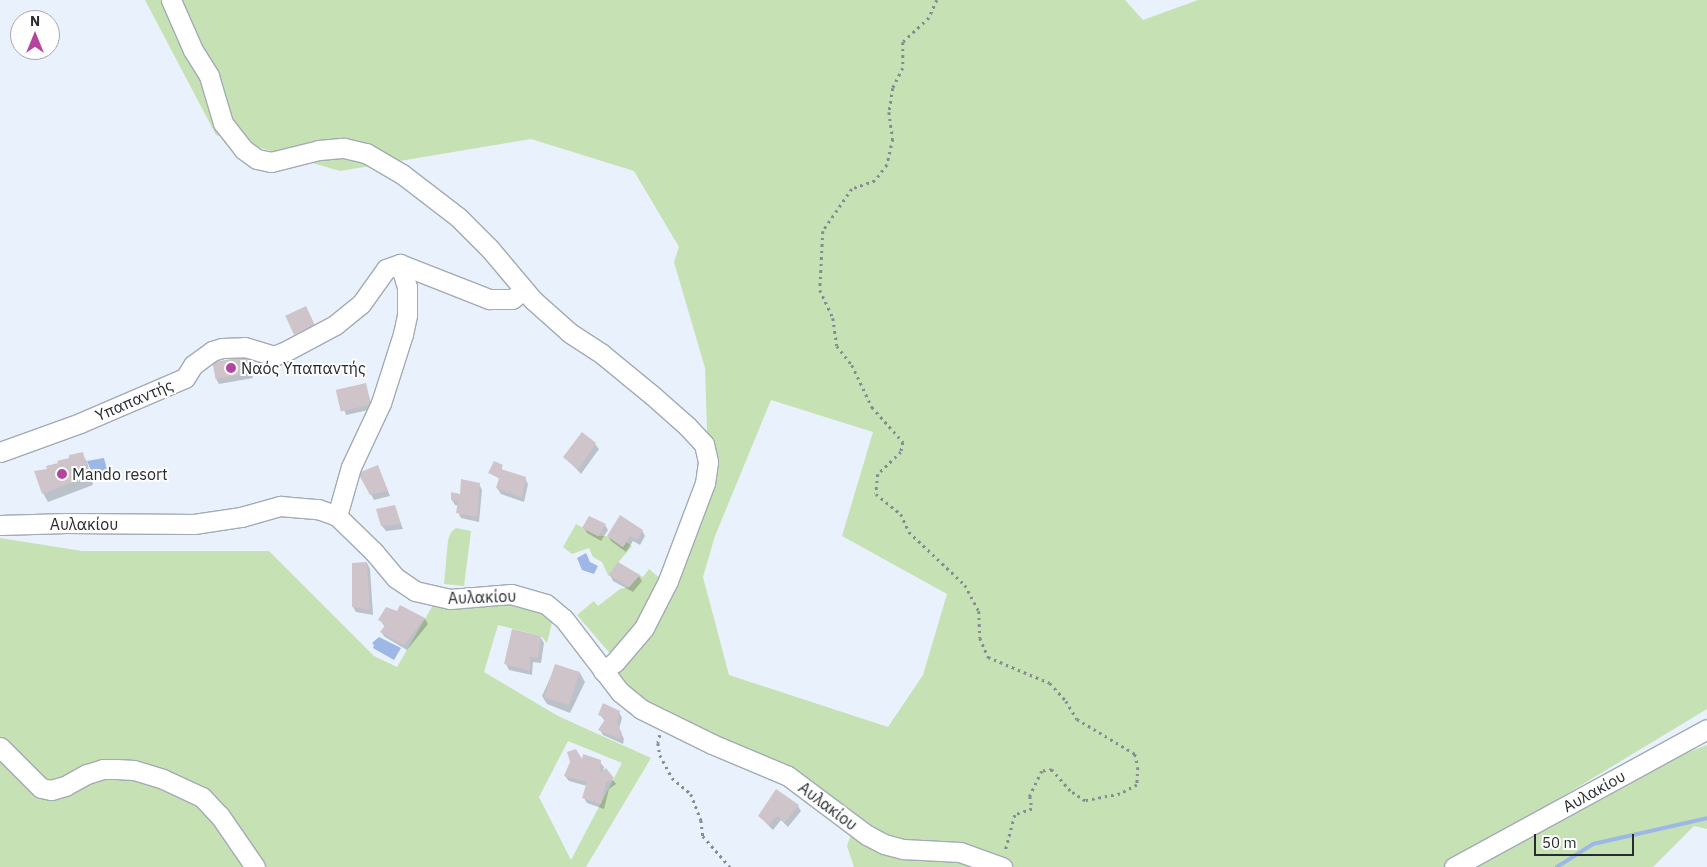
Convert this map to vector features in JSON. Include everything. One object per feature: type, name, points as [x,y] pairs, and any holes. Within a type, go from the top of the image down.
[{"type":"street","points":[[171,0],[189,41],[209,76],[223,123],[242,149],[257,159],[271,162],[319,150],[344,148],[366,153],[402,174],[458,217],[490,248],[524,290],[570,333],[602,354],[687,426],[704,444],[708,462],[705,482],[667,584],[644,628],[615,662],[603,671]]},
{"type":"street","points":[[400,264],[489,299],[512,299],[524,290]]},
{"type":"street","points":[[337,516],[351,467],[381,403],[408,314],[407,287],[400,264]]},
{"type":"street","name":"Υπαπαντής","points":[[0,452],[80,423],[185,378],[193,365],[212,351],[238,347],[274,356],[335,325],[361,304],[386,269],[400,264]]},
{"type":"street","name":"Αυλακίου","points":[[0,525],[194,524],[220,521],[280,506],[294,505],[318,508],[337,516],[374,552],[396,578],[415,591],[450,599],[511,594],[546,604],[564,619],[603,671],[631,701],[664,721],[788,776],[855,826],[884,844],[904,849],[960,852],[1002,867]]},
{"type":"street","name":"Αυλακίου","points":[[1454,867],[1707,730]]},
{"type":"street","points":[[0,747],[40,788],[51,790],[65,786],[87,774],[103,769],[134,770],[162,779],[202,797],[220,816],[255,867]]},
{"type":"path","points":[[938,0],[929,18],[903,42],[904,68],[893,88],[889,112],[893,139],[887,164],[875,181],[852,188],[823,231],[820,290],[833,318],[837,346],[852,364],[872,407],[904,442],[901,452],[878,474],[876,494],[901,514],[909,532],[965,585],[979,611],[980,638],[988,657],[1050,683],[1066,701],[1077,719],[1134,754],[1138,767],[1137,785],[1120,794],[1085,801],[1070,791],[1052,770],[1042,771],[1030,796],[1032,809],[1015,815],[1002,867]]},
{"type":"path","points":[[664,721],[658,743],[660,755],[672,778],[691,794],[701,820],[704,836],[730,867]]},
{"type":"green space","points":[[145,0],[1125,0],[1143,20],[1198,0],[1707,0],[1707,709],[1540,810],[1707,745],[1707,829],[1694,826],[1653,867],[854,867],[847,846],[854,826],[789,775],[621,692],[613,657],[577,615],[594,601],[598,606],[620,589],[629,587],[640,575],[643,577],[649,569],[667,584],[708,462],[705,368],[674,262],[679,247],[634,171],[531,139],[340,171],[216,135]],"holes":[[[771,400],[873,432],[842,536],[947,594],[923,675],[888,727],[729,675],[703,577],[715,536]]]},
{"type":"green space","points":[[576,524],[598,536],[607,536],[623,547],[626,542],[632,546],[608,575],[602,562],[593,557],[589,548],[572,554],[563,547]]},
{"type":"green space","points":[[456,528],[471,531],[464,586],[444,584],[448,540],[451,532]]},
{"type":"green space","points":[[0,538],[82,551],[269,551],[374,656],[397,667],[437,598],[482,595],[555,610],[547,643],[541,636],[498,625],[484,672],[558,716],[651,758],[586,867],[0,867]],"holes":[[[568,741],[622,763],[571,860],[539,797]]]},
{"type":"water","points":[[104,458],[107,470],[103,471],[103,476],[99,477],[92,473],[87,461]]},
{"type":"water","points":[[586,553],[590,562],[598,566],[594,574],[582,570],[577,558]]},
{"type":"water","points":[[379,637],[401,648],[394,660],[373,648],[374,645],[372,643]]},
{"type":"building","points":[[306,306],[315,325],[294,335],[285,316]]},
{"type":"building","name":"Ναός Υπαπαντής","points":[[248,356],[251,373],[215,379],[213,362]]},
{"type":"building","points":[[366,383],[371,404],[341,411],[336,390]]},
{"type":"building","points":[[582,432],[596,443],[578,470],[563,457]]},
{"type":"building","name":"Mando resort","points":[[83,452],[89,476],[42,494],[34,471],[47,469],[46,466],[69,458],[69,455]]},
{"type":"building","points":[[494,461],[503,465],[501,469],[526,477],[522,498],[496,488],[499,478],[488,473]]},
{"type":"building","points":[[378,465],[388,491],[370,495],[358,473]]},
{"type":"building","points":[[461,479],[480,483],[477,517],[456,513],[458,501],[451,500],[451,492],[460,494]]},
{"type":"building","points":[[395,505],[401,524],[381,526],[376,509]]},
{"type":"building","points":[[620,515],[643,530],[637,540],[630,536],[623,547],[607,536]]},
{"type":"building","points":[[589,516],[606,524],[598,536],[582,528]]},
{"type":"building","points":[[367,562],[370,610],[352,607],[352,563]]},
{"type":"building","points":[[618,562],[640,575],[629,587],[608,575]]},
{"type":"building","points":[[400,605],[425,618],[404,645],[380,632],[386,624],[378,620],[386,607],[397,611]]},
{"type":"building","points":[[512,629],[541,636],[538,658],[530,657],[530,671],[504,664]]},
{"type":"building","points":[[555,664],[580,672],[569,705],[544,697]]},
{"type":"building","points":[[603,703],[620,711],[617,723],[622,733],[620,739],[598,730],[606,718],[598,715]]},
{"type":"building","points":[[576,749],[582,759],[583,754],[601,760],[600,773],[606,768],[614,778],[606,783],[601,804],[582,798],[587,782],[564,776],[570,762],[567,752]]},
{"type":"building","points":[[776,789],[799,805],[785,822],[777,816],[769,825],[758,816]]},
{"type":"waterway","points":[[1557,867],[1593,844],[1707,818]]},
{"type":"place","name":"Ναός Υπαπαντής","points":[[231,368]]},
{"type":"place","name":"Mando resort","points":[[62,474]]}]
